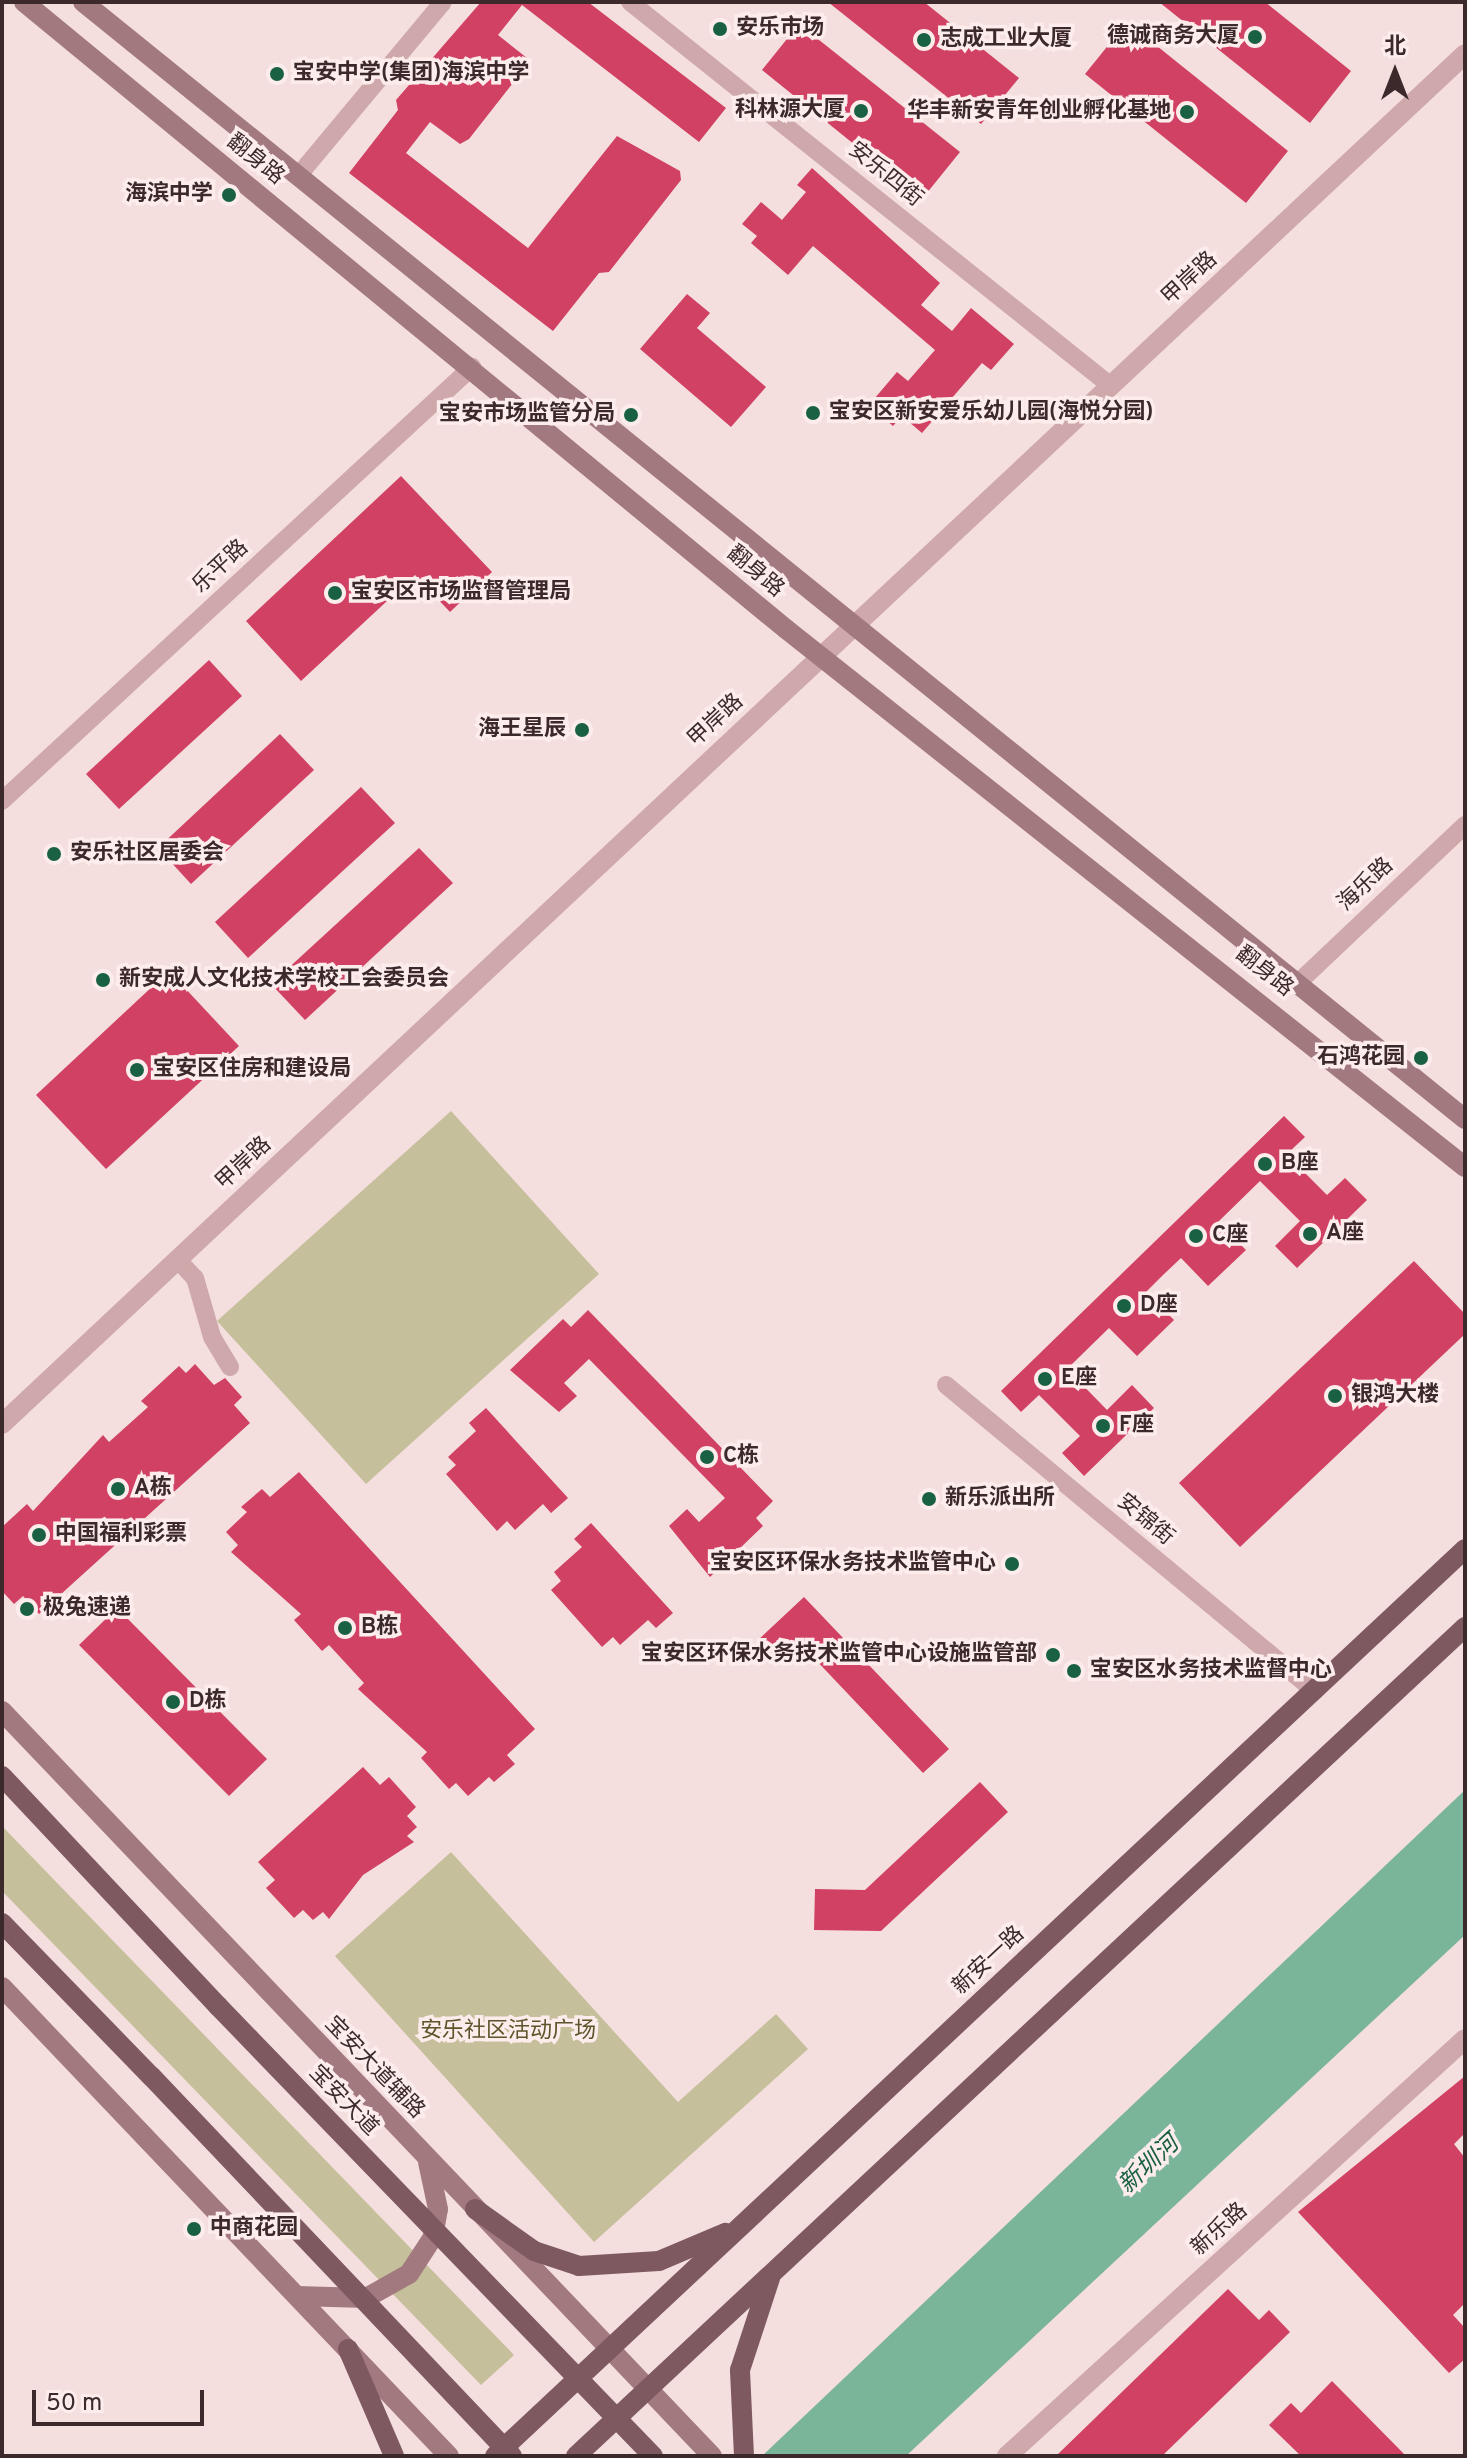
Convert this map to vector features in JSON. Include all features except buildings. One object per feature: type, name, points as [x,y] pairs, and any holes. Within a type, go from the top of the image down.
[{"type":"main road","name":"翻身路","points":[[24,2],[472,367],[821,657],[1465,1167]]},
{"type":"main road","name":"翻身路","points":[[83,2],[852,628],[1300,981],[1465,1119]]},
{"type":"main road","name":"新安一路","points":[[495,2456],[1465,1549]]},
{"type":"main road","points":[[580,2452],[1465,1627]]},
{"type":"main road","name":"宝安大道辅路","points":[[2,1711],[712,2456]]},
{"type":"main road","name":"宝安大道","points":[[2,1776],[218,2006],[653,2456]]},
{"type":"main road","points":[[2,1923],[512,2456]]},
{"type":"main road","points":[[2,1987],[449,2456]]},
{"type":"main road","points":[[297,2296],[366,2298],[409,2274],[433,2237],[438,2209],[426,2157]]},
{"type":"main road","points":[[475,2209],[534,2251],[599,2268],[659,2261],[743,2224]]},
{"type":"main road","points":[[744,2451],[740,2370],[771,2274]]},
{"type":"main road","points":[[348,2349],[394,2456]]},
{"type":"street","points":[[298,176],[443,2]]},
{"type":"street","name":"安乐四街","points":[[630,2],[1111,386]]},
{"type":"street","name":"甲岸路","points":[[2,1424],[1465,54]]},
{"type":"street","name":"乐平路","points":[[3,799],[472,367]]},
{"type":"street","name":"海乐路","points":[[1300,981],[1465,825]]},
{"type":"street","points":[[177,1259],[195,1278],[212,1337],[230,1367]]},
{"type":"street","name":"安锦街","points":[[946,1385],[1314,1691]]},
{"type":"street","name":"新乐路","points":[[1007,2456],[1465,2039]]},
{"type":"green space","points":[[451,1111],[599,1274],[366,1484],[217,1321]]},
{"type":"green space","points":[[2,1826],[514,2355],[481,2385],[2,1891]]},
{"type":"green space","name":"安乐社区活动广场","points":[[451,1852],[678,2102],[776,2014],[808,2049],[594,2242],[335,1956]]},
{"type":"water","name":"新圳河","points":[[1465,1790],[1465,1935],[906,2456],[762,2456]]},
{"type":"place","name":"安乐市场","points":[[720,29]]},
{"type":"place","name":"德诚商务大厦","points":[[1255,37]]},
{"type":"place","name":"志成工业大厦","points":[[924,40]]},
{"type":"place","name":"宝安中学(集团)海滨中学","points":[[277,74]]},
{"type":"place","name":"科林源大厦","points":[[861,111]]},
{"type":"place","name":"华丰新安青年创业孵化基地","points":[[1187,112]]},
{"type":"place","name":"海滨中学","points":[[229,195]]},
{"type":"place","name":"宝安区新安爱乐幼儿园(海悦分园)","points":[[813,413]]},
{"type":"place","name":"宝安市场监管分局","points":[[631,415]]},
{"type":"place","name":"宝安区市场监督管理局","points":[[335,593]]},
{"type":"place","name":"海王星辰","points":[[582,730]]},
{"type":"place","name":"安乐社区居委会","points":[[54,854]]},
{"type":"place","name":"新安成人文化技术学校工会委员会","points":[[103,980]]},
{"type":"place","name":"石鸿花园","points":[[1421,1058]]},
{"type":"place","name":"宝安区住房和建设局","points":[[137,1070]]},
{"type":"place","name":"B座","points":[[1265,1164]]},
{"type":"place","name":"A座","points":[[1310,1234]]},
{"type":"place","name":"C座","points":[[1196,1236]]},
{"type":"place","name":"D座","points":[[1124,1306]]},
{"type":"place","name":"E座","points":[[1045,1379]]},
{"type":"place","name":"银鸿大楼","points":[[1335,1396]]},
{"type":"place","name":"F座","points":[[1103,1426]]},
{"type":"place","name":"C栋","points":[[707,1457]]},
{"type":"place","name":"A栋","points":[[118,1489]]},
{"type":"place","name":"新乐派出所","points":[[929,1499]]},
{"type":"place","name":"中国福利彩票","points":[[39,1535]]},
{"type":"place","name":"宝安区环保水务技术监管中心","points":[[1012,1564]]},
{"type":"place","name":"极兔速递","points":[[27,1609]]},
{"type":"place","name":"B栋","points":[[345,1628]]},
{"type":"place","name":"宝安区环保水务技术监管中心设施监管部","points":[[1053,1655]]},
{"type":"place","name":"宝安区水务技术监督中心","points":[[1074,1671]]},
{"type":"place","name":"D栋","points":[[173,1702]]},
{"type":"place","name":"中商花园","points":[[194,2229]]}]
